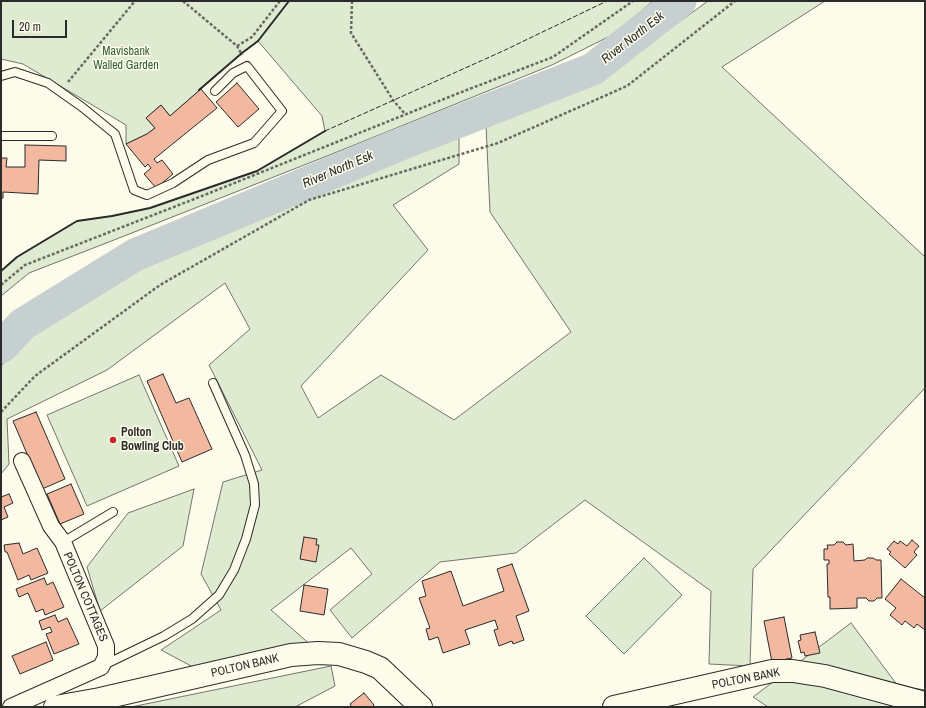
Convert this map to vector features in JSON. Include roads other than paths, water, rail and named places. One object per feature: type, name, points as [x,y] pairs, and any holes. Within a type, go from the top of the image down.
[{"type":"street","name":"POLTON COTTAGES","points":[[22,461],[50,526],[63,542],[106,646],[106,657],[101,666]]},
{"type":"street","name":"POLTON BANK","points":[[55,707],[100,699],[291,655],[318,653],[339,654],[380,668],[420,707]]},
{"type":"street","points":[[11,707],[101,666]]},
{"type":"street","name":"POLTON BANK","points":[[614,707],[772,672],[786,671],[825,676],[925,703]]},
{"type":"lane","points":[[1,76],[15,72],[48,83],[82,107],[115,134],[134,190],[147,195],[173,183],[208,160],[254,143],[282,111],[247,66],[233,73],[215,91]]},
{"type":"lane","points":[[1,136],[52,136]]},
{"type":"lane","points":[[101,666],[129,654],[164,636],[192,619],[219,595],[234,570],[246,539],[255,505],[254,484],[245,455],[212,383]]},
{"type":"lane","points":[[63,542],[113,512]]},
{"type":"waterway","name":"River North Esk","points":[[1,347],[23,324],[135,255],[396,146],[593,69],[680,1]]},
{"type":"place","name":"Polton Bowling Club","points":[[113,440]]},
{"type":"park label","name":"Mavisbank Walled Garden","points":[[126,59]]}]
